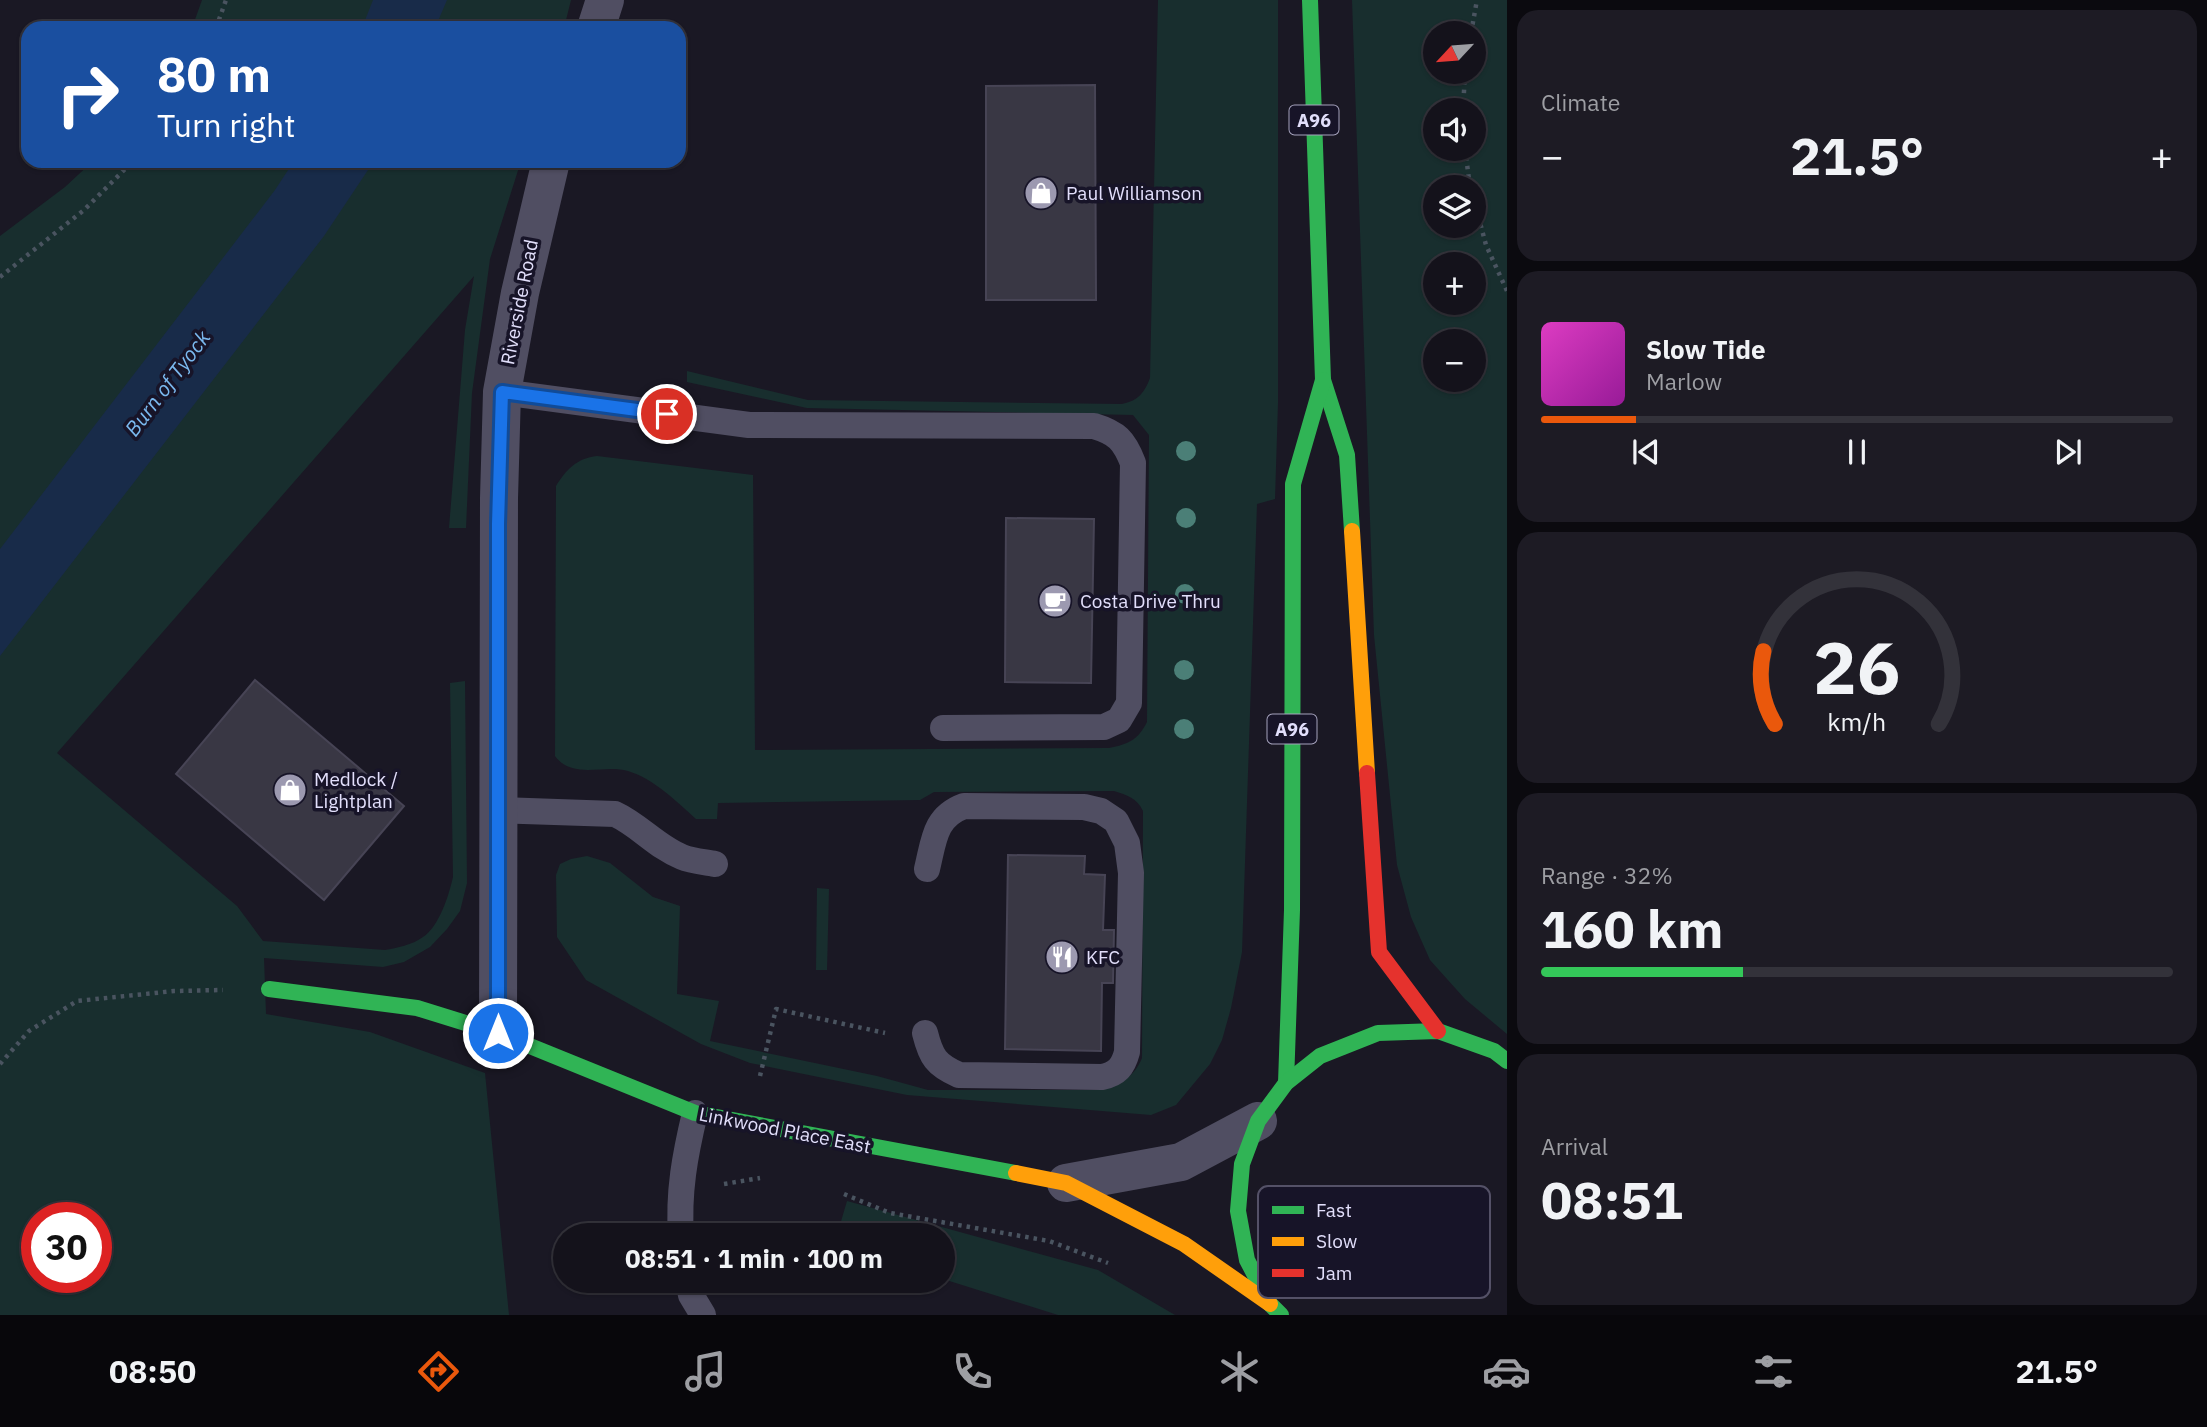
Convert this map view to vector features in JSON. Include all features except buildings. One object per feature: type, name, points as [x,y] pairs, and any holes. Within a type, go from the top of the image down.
[{"type":"main road","name":"A96","points":[[1310,0],[1323,380],[1347,455],[1378,952],[1438,1031]]},
{"type":"main road","name":"A96","points":[[1286,1083],[1292,896],[1293,484],[1323,380]]},
{"type":"main road","name":"Linkwood Place East","points":[[269,989],[417,1008],[498,1033],[695,1113],[1066,1183],[1184,1244],[1258,1297]]},
{"type":"main road","points":[[1258,1279],[1247,1259],[1238,1211],[1242,1164],[1258,1121],[1286,1083],[1320,1056],[1378,1033],[1438,1031],[1494,1051],[1507,1061]]},
{"type":"main road","name":"Linkwood Place East","points":[[1260,1298],[1275,1309]]},
{"type":"street","points":[[598,21],[605,0]]},
{"type":"street","name":"Riverside Road","points":[[498,1033],[497,810],[502,392],[520,293],[549,168]]},
{"type":"street","name":"Linkwood Place East","points":[[1066,1183],[1181,1162],[1258,1121]]},
{"type":"lane","points":[[502,392],[750,425],[1094,426],[1112,432],[1127,447],[1133,463],[1129,703],[1119,720],[1104,727],[943,728]]},
{"type":"lane","points":[[926,1038],[935,1060],[943,1068],[959,1075],[1112,1075],[1123,1065],[1127,1052],[1131,873],[1127,842],[1116,821],[1101,811],[1084,807],[964,806],[943,818],[927,869]]},
{"type":"lane","points":[[497,810],[615,814],[683,858],[715,864]]},
{"type":"lane","points":[[681,1223],[683,1162],[695,1113]]},
{"type":"lane","points":[[691,1293],[703,1315]]},
{"type":"path","points":[[218,21],[226,0]]},
{"type":"path","points":[[1473,21],[1477,0]]},
{"type":"path","points":[[0,277],[84,210],[126,168]]},
{"type":"path","points":[[1484,238],[1507,291]]},
{"type":"path","points":[[0,1064],[29,1031],[77,1001],[174,991],[269,989]]},
{"type":"path","points":[[748,1124],[776,1009],[926,1038]]},
{"type":"path","points":[[680,1189],[743,1182],[765,1176]]},
{"type":"path","points":[[839,1192],[890,1213],[1049,1241],[1119,1267]]},
{"type":"green space","points":[[202,0],[571,0],[566,21],[194,21]]},
{"type":"green space","points":[[1158,0],[1278,0],[1278,403],[1275,499],[1257,504],[1242,952],[1222,1040],[1210,1064],[1176,1105],[1151,1115],[907,1095],[750,1063],[701,1044],[586,980],[557,937],[556,875],[560,864],[587,856],[610,863],[653,897],[680,906],[677,994],[719,1001],[710,1041],[877,1076],[928,1090],[1095,1090],[1129,1076],[1142,1058],[1143,811],[1135,800],[1114,791],[934,792],[920,800],[718,803],[717,819],[696,819],[664,791],[638,775],[618,769],[579,769],[562,763],[555,756],[556,486],[573,466],[584,459],[597,456],[753,475],[755,750],[1109,748],[1127,743],[1136,737],[1147,722],[1149,435],[1133,415],[807,408],[687,382],[687,371],[808,400],[1122,404],[1137,398],[1150,378]]},
{"type":"green space","points":[[1352,0],[1507,0],[1507,1034],[1465,999],[1430,960],[1411,917],[1397,865],[1374,635]]},
{"type":"green space","points":[[85,168],[519,168],[490,259],[472,393],[466,528],[449,528],[465,330],[474,276],[57,753],[237,906],[263,941],[385,950],[414,942],[429,932],[442,910],[451,884],[450,683],[465,681],[467,883],[460,911],[430,947],[404,962],[383,967],[264,958],[266,1014],[370,1032],[485,1073],[509,1315],[0,1315],[0,236],[65,187]]},
{"type":"green space","points":[[817,888],[829,889],[827,970],[816,970]]},
{"type":"green space","points":[[847,1201],[927,1223],[841,1223]]},
{"type":"green space","points":[[955,1231],[1098,1270],[1175,1315],[1058,1315],[955,1283]]},
{"type":"water","points":[[373,0],[447,0],[438,21],[365,21]]},
{"type":"water","name":"Burn of Tyock","points":[[289,168],[369,168],[324,236],[0,656],[0,549]]},
{"type":"traffic: fast","points":[[1310,0],[1323,380],[1347,455],[1352,531]]},
{"type":"traffic: fast","points":[[1286,1083],[1292,910],[1293,484],[1323,380]]},
{"type":"traffic: fast","points":[[269,989],[417,1008],[498,1033],[695,1113],[1016,1173]]},
{"type":"traffic: fast","points":[[1258,1281],[1247,1260],[1238,1211],[1242,1164],[1258,1121],[1286,1083],[1320,1056],[1378,1033],[1438,1031],[1494,1051],[1507,1061]]},
{"type":"traffic: fast","points":[[1267,1298],[1281,1315]]},
{"type":"traffic: slow","points":[[1352,531],[1367,773]]},
{"type":"traffic: slow","points":[[1016,1173],[1066,1183],[1184,1244],[1258,1296]]},
{"type":"traffic: slow","points":[[1261,1298],[1270,1304]]},
{"type":"traffic: jam","points":[[1367,773],[1379,952],[1438,1031]]},
{"type":"place","name":"Paul Williamson","points":[[1041,193]]},
{"type":"place","name":"Costa Drive Thru","points":[[1055,601]]},
{"type":"place","name":"Medlock / Lightplan","points":[[290,790]]},
{"type":"place","name":"KFC","points":[[1062,957]]},
{"type":"route","points":[[498,1033],[498,524],[502,392],[667,414]]}]
